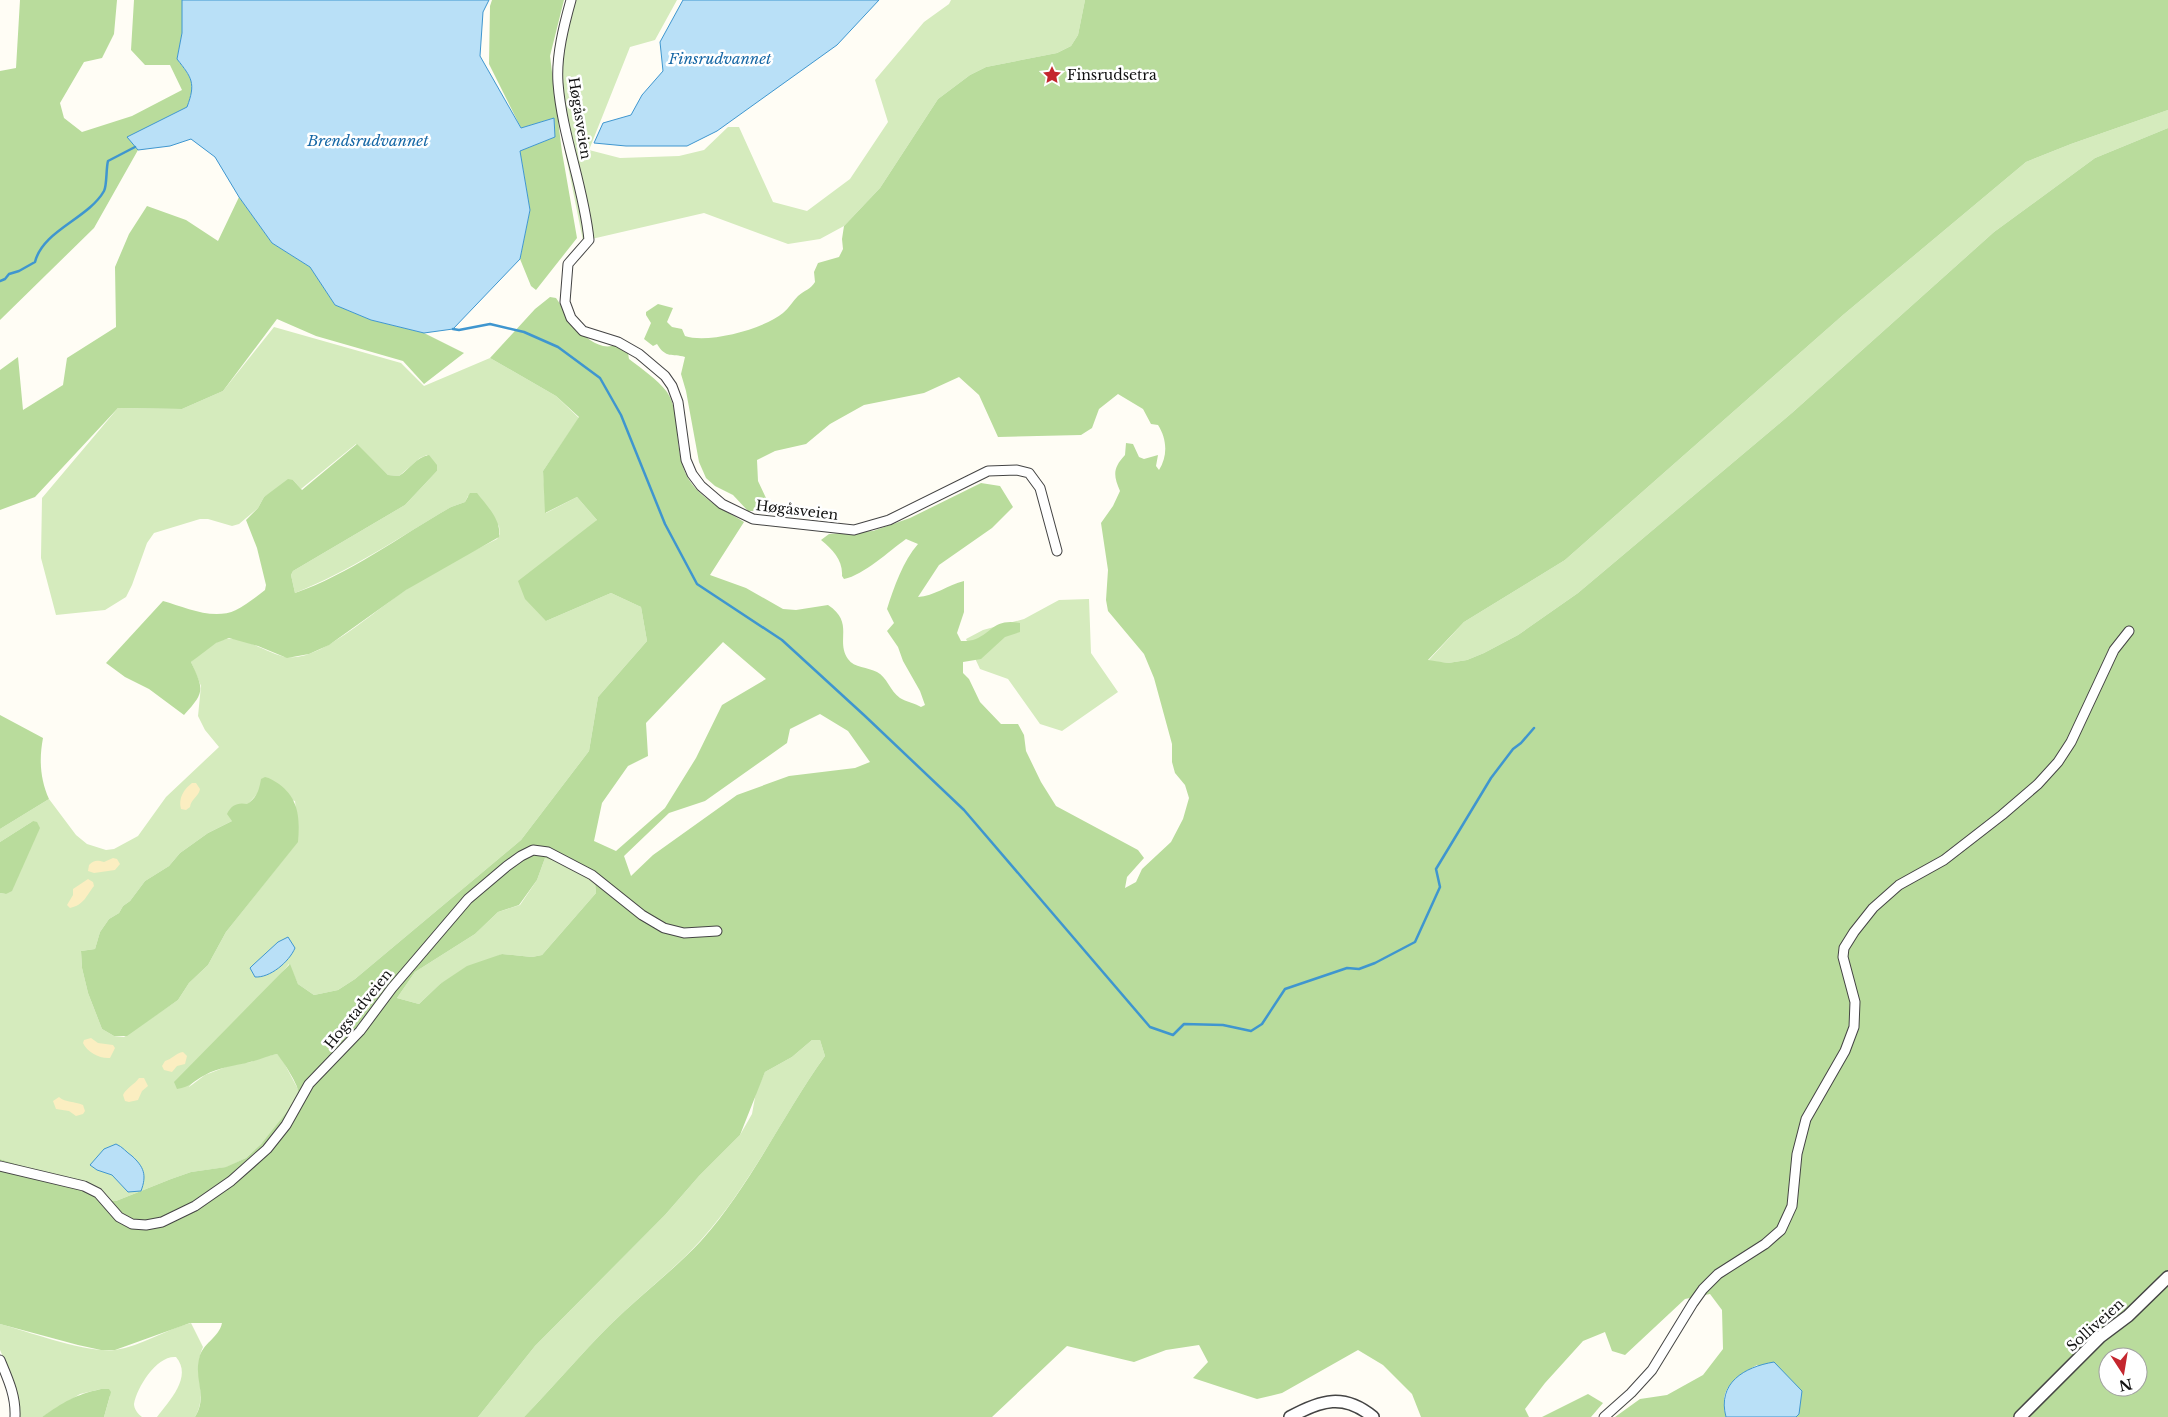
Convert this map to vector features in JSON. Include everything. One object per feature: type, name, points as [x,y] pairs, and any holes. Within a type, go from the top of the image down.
[{"type":"street","name":"Høgåsveien","points":[[571,0],[559,56],[558,81],[589,240],[568,264],[565,302],[571,318],[583,331],[618,342],[639,354],[665,376],[672,386],[678,402],[686,460],[692,474],[701,486],[722,504],[753,520],[854,530],[889,520],[988,471],[1017,470],[1029,473],[1040,488],[1056,551]]},
{"type":"street","points":[[1604,1417],[1631,1393],[1652,1370],[1703,1289],[1718,1274],[1765,1244],[1781,1230],[1792,1206],[1797,1154],[1806,1119],[1845,1052],[1854,1027],[1855,1002],[1843,957],[1844,948],[1854,932],[1873,908],[1900,885],[1944,860],[2038,784],[2058,762],[2071,742],[2114,650],[2128,631]]},
{"type":"street","name":"Hogstadveien","points":[[0,1166],[84,1186],[98,1193],[119,1217],[132,1224],[146,1225],[162,1222],[176,1217],[195,1206],[231,1181],[268,1149],[286,1126],[309,1084],[360,1031],[392,988],[468,899],[506,866],[533,850],[548,852],[592,875],[642,915],[664,928],[684,933],[717,931]]},
{"type":"street","name":"Solliveien","points":[[2020,1417],[2100,1337],[2128,1316],[2168,1277]]},
{"type":"street","points":[[0,1360],[12,1388],[16,1405],[15,1417]]},
{"type":"street","points":[[1290,1417],[1314,1405],[1341,1401],[1351,1402],[1374,1417]]},
{"type":"green space","points":[[20,0],[117,0],[114,34],[102,58],[84,62],[60,103],[64,118],[82,132],[132,116],[182,90],[170,65],[145,65],[131,50],[134,0],[182,0],[182,33],[177,59],[189,76],[192,86],[187,107],[128,137],[138,150],[94,228],[0,320],[0,71],[16,68]]},
{"type":"green space","points":[[492,0],[564,0],[550,56],[562,152],[577,238],[536,290],[531,286],[520,259],[530,210],[520,151],[555,137],[554,118],[521,128],[489,64],[490,6]]},
{"type":"green space","points":[[568,0],[677,0],[655,40],[630,47],[589,150],[620,158],[679,156],[704,150],[728,127],[739,127],[773,202],[807,211],[850,179],[888,122],[875,80],[924,22],[949,4],[951,0],[1085,0],[1078,35],[1071,46],[1057,53],[986,67],[970,75],[938,99],[880,188],[844,226],[820,239],[788,244],[704,213],[583,241],[564,146],[555,63]]},
{"type":"green space","points":[[1085,0],[2168,0],[2168,110],[2026,162],[1843,315],[1565,560],[1464,622],[1428,660],[1448,663],[1467,660],[1484,653],[1518,635],[1578,593],[1793,412],[1994,232],[2095,158],[2168,128],[2168,1417],[1796,1417],[1799,1414],[1757,1365],[1735,1380],[1726,1391],[1724,1407],[1726,1417],[1615,1417],[1640,1399],[1667,1395],[1703,1375],[1723,1349],[1722,1310],[1710,1294],[1685,1299],[1625,1355],[1612,1351],[1605,1332],[1583,1341],[1545,1383],[1525,1409],[1529,1417],[1421,1417],[1412,1394],[1383,1365],[1358,1350],[1282,1393],[1257,1399],[1193,1378],[1208,1362],[1199,1345],[1166,1350],[1134,1362],[1067,1346],[992,1417],[524,1417],[609,1326],[690,1252],[719,1219],[751,1174],[825,1056],[820,1040],[812,1040],[792,1057],[765,1072],[740,1135],[699,1176],[665,1215],[535,1346],[478,1417],[195,1417],[199,1409],[201,1395],[198,1374],[199,1359],[203,1349],[218,1333],[222,1323],[190,1323],[115,1350],[101,1350],[78,1345],[0,1324],[0,1159],[93,1187],[112,1201],[116,1201],[191,1172],[226,1167],[246,1158],[261,1144],[299,1097],[294,1081],[277,1054],[210,1072],[182,1088],[177,1089],[174,1082],[290,964],[298,984],[314,995],[338,990],[355,979],[521,840],[589,751],[598,697],[647,641],[641,607],[611,593],[546,621],[525,599],[518,581],[597,520],[577,497],[545,513],[543,471],[579,417],[556,396],[490,358],[535,309],[550,297],[556,298],[575,326],[595,343],[603,346],[630,346],[629,359],[659,383],[672,401],[681,461],[692,484],[709,501],[744,522],[710,575],[746,588],[783,609],[796,610],[828,605],[841,618],[843,645],[848,659],[857,666],[877,672],[900,698],[921,707],[925,705],[920,691],[903,661],[898,647],[887,631],[894,623],[887,609],[899,575],[918,544],[906,539],[868,568],[852,577],[844,579],[839,560],[821,540],[829,534],[873,531],[910,518],[981,483],[1000,486],[1013,507],[992,528],[939,565],[918,597],[930,595],[964,581],[964,612],[957,633],[961,641],[979,637],[1004,623],[1020,623],[1020,632],[1005,637],[981,659],[963,662],[963,673],[969,679],[980,702],[1001,724],[1018,724],[1024,735],[1026,751],[1041,782],[1056,806],[1138,850],[1144,858],[1127,877],[1125,888],[1136,882],[1142,869],[1171,842],[1183,819],[1189,798],[1185,785],[1175,773],[1172,762],[1172,744],[1154,678],[1144,654],[1108,611],[1106,600],[1108,570],[1101,523],[1113,506],[1120,491],[1115,472],[1125,455],[1126,443],[1133,444],[1139,457],[1144,459],[1158,455],[1156,466],[1159,470],[1162,465],[1165,442],[1161,430],[1158,425],[1151,424],[1143,409],[1118,394],[1099,409],[1092,428],[1081,435],[998,437],[979,395],[959,377],[924,393],[864,405],[830,424],[806,444],[775,451],[757,460],[758,481],[766,498],[767,511],[748,511],[733,495],[715,486],[706,478],[699,462],[681,374],[685,357],[666,354],[657,344],[653,346],[644,339],[651,323],[646,312],[658,304],[673,308],[667,322],[672,327],[682,329],[685,336],[695,338],[736,333],[763,324],[783,313],[798,296],[815,282],[814,272],[818,263],[839,257],[843,249],[844,226],[880,188],[938,99],[970,75],[986,67],[1057,53],[1071,46],[1078,35]],"holes":[[[723,642],[766,679],[722,705],[696,758],[665,808],[616,851],[594,841],[602,803],[628,766],[648,756],[646,723]],[[820,714],[848,731],[870,762],[855,768],[789,776],[737,795],[653,855],[631,876],[624,856],[669,813],[705,801],[787,743],[790,729]],[[545,858],[563,864],[595,883],[596,893],[542,955],[532,957],[502,954],[467,966],[440,984],[419,1004],[397,998],[415,972],[475,934],[498,912],[519,905],[537,880]]]},
{"type":"green space","points":[[2168,110],[2168,128],[2095,158],[1994,232],[1793,412],[1578,593],[1518,635],[1484,653],[1467,660],[1448,663],[1428,661],[1464,622],[1565,560],[1843,315],[2026,162]]},
{"type":"green space","points":[[239,197],[272,243],[310,267],[335,305],[371,320],[424,333],[464,353],[424,384],[403,361],[316,336],[277,319],[223,391],[182,409],[118,408],[35,497],[0,510],[0,370],[18,357],[23,410],[63,385],[67,358],[116,327],[115,267],[129,234],[147,206],[186,220],[218,241]]},
{"type":"green space","points":[[274,327],[401,363],[424,386],[490,358],[556,396],[579,418],[543,471],[546,513],[577,497],[597,520],[546,621],[611,593],[641,607],[647,641],[598,697],[589,751],[521,840],[355,979],[338,990],[314,995],[298,984],[289,964],[189,1087],[205,1075],[231,1065],[251,1062],[262,1057],[277,1054],[282,1059],[300,1093],[288,1112],[261,1144],[246,1158],[227,1167],[191,1172],[112,1201],[93,1187],[0,1159],[0,893],[6,894],[33,821],[0,842],[0,829],[49,799],[76,835],[87,844],[106,850],[114,849],[138,836],[166,797],[219,747],[205,730],[198,716],[201,686],[191,662],[209,647],[222,640],[230,639],[238,639],[287,657],[309,654],[345,634],[415,584],[497,539],[500,534],[499,526],[468,496],[465,502],[451,507],[355,564],[295,593],[291,575],[293,571],[405,505],[437,471],[427,455],[420,458],[399,476],[388,475],[356,444],[301,489],[293,480],[264,497],[258,508],[239,524],[232,526],[208,519],[200,519],[154,533],[147,543],[126,597],[105,610],[56,615],[41,558],[42,498],[118,408],[182,409],[223,391]],"holes":[[[259,792],[295,801],[298,829],[295,845],[226,932],[208,965],[189,983],[178,1000],[124,1037],[114,1036],[102,1029],[88,993],[82,968],[81,951],[95,949],[100,932],[109,919],[119,913],[145,881],[169,866],[180,853],[208,833],[232,821]]]},
{"type":"green space","points":[[357,444],[388,475],[399,476],[424,456],[429,455],[437,465],[437,471],[405,505],[293,571],[291,575],[295,593],[335,576],[355,565],[451,507],[465,502],[470,493],[477,493],[496,519],[499,537],[406,590],[329,645],[309,654],[287,658],[258,646],[229,638],[216,643],[191,662],[200,685],[200,690],[196,701],[184,715],[149,689],[125,677],[106,663],[163,601],[199,612],[218,614],[236,610],[265,590],[266,585],[257,548],[246,520],[258,508],[264,497],[288,479],[293,480],[302,490]]},
{"type":"green space","points":[[1089,599],[1091,653],[1118,692],[1062,731],[1040,724],[1008,679],[980,669],[966,639],[983,630],[1024,619],[1059,600]]},
{"type":"green space","points":[[0,715],[43,738],[41,769],[49,799],[0,829]]},
{"type":"green space","points":[[265,777],[279,784],[291,796],[297,810],[299,825],[298,842],[226,932],[208,965],[189,983],[178,1000],[127,1036],[114,1036],[102,1029],[88,993],[82,968],[81,951],[95,949],[100,932],[109,919],[119,913],[145,881],[169,866],[180,853],[208,833],[232,821],[227,814],[231,808],[241,803],[247,804],[253,799],[261,779]]},
{"type":"green space","points":[[33,821],[37,822],[40,828],[12,891],[6,894],[0,893],[0,842]]},
{"type":"green space","points":[[545,858],[563,864],[595,883],[596,893],[542,955],[532,957],[502,954],[440,984],[419,1004],[397,998],[415,972],[475,934],[498,912],[520,905],[537,880]]},
{"type":"green space","points":[[812,1040],[820,1040],[825,1056],[751,1173],[719,1219],[701,1240],[609,1326],[524,1417],[478,1417],[535,1346],[665,1215],[699,1176],[740,1135],[752,1114],[756,1092],[765,1072],[792,1057]]},
{"type":"green space","points":[[191,1323],[203,1347],[199,1365],[200,1400],[195,1417],[157,1417],[173,1396],[181,1381],[181,1365],[176,1357],[162,1361],[155,1367],[139,1389],[134,1404],[136,1411],[142,1417],[104,1417],[110,1396],[109,1389],[101,1389],[80,1394],[42,1417],[19,1417],[14,1381],[0,1350],[0,1324],[73,1345],[115,1350]]},
{"type":"green space","points":[[101,1389],[109,1389],[111,1392],[104,1417],[42,1417],[70,1400]]},
{"type":"green space","points":[[1588,1394],[1603,1403],[1591,1417],[1542,1417]]},
{"type":"sand","points":[[192,783],[196,783],[200,789],[190,807],[186,810],[181,809],[180,801],[182,794]]},
{"type":"sand","points":[[113,858],[117,859],[120,864],[115,870],[94,873],[88,871],[89,865],[92,862],[104,862]]},
{"type":"sand","points":[[88,879],[93,882],[94,886],[82,902],[70,908],[67,905],[73,895],[73,889]]},
{"type":"sand","points":[[91,1038],[98,1043],[113,1045],[115,1048],[110,1058],[98,1056],[88,1049],[83,1043],[84,1040]]},
{"type":"sand","points":[[183,1052],[187,1056],[185,1064],[177,1066],[172,1072],[164,1070],[162,1066],[165,1061]]},
{"type":"sand","points":[[139,1078],[144,1078],[148,1086],[142,1091],[138,1100],[125,1101],[124,1093]]},
{"type":"sand","points":[[59,1097],[83,1105],[85,1111],[83,1114],[76,1116],[69,1111],[56,1109],[53,1101]]},
{"type":"water","name":"Brendsrudvannet","points":[[182,0],[489,0],[483,12],[480,56],[521,128],[554,118],[555,137],[520,151],[530,210],[520,259],[453,329],[424,333],[371,320],[335,305],[310,267],[272,243],[239,197],[215,157],[191,139],[170,146],[138,150],[127,137],[187,107],[192,86],[191,81],[177,59],[182,33]]},
{"type":"water","name":"Finsrudvannet","points":[[683,0],[879,0],[837,45],[717,131],[687,146],[626,146],[594,143],[603,123],[631,115],[642,95],[663,71],[660,42]]},
{"type":"water","points":[[288,937],[295,948],[284,964],[267,975],[255,977],[250,968],[278,942]]},
{"type":"water","points":[[116,1144],[132,1156],[142,1168],[144,1180],[141,1191],[128,1192],[112,1175],[97,1170],[90,1165],[104,1149]]},
{"type":"water","points":[[1774,1362],[1802,1391],[1799,1414],[1796,1417],[1726,1417],[1725,1395],[1735,1379],[1753,1368]]},
{"type":"waterway","points":[[0,281],[9,274],[35,262],[47,241],[97,201],[105,189],[108,161],[135,147]]},
{"type":"waterway","points":[[453,329],[459,330],[490,324],[524,332],[558,347],[600,378],[621,415],[665,524],[697,584],[782,640],[964,810],[1150,1027],[1173,1035],[1184,1024],[1223,1025],[1251,1031],[1262,1024],[1285,989],[1347,968],[1359,969],[1375,963],[1415,942],[1440,887],[1436,869],[1491,778],[1513,749],[1534,728]]},
{"type":"place","name":"Finsrudsetra","points":[[1052,75]]}]
